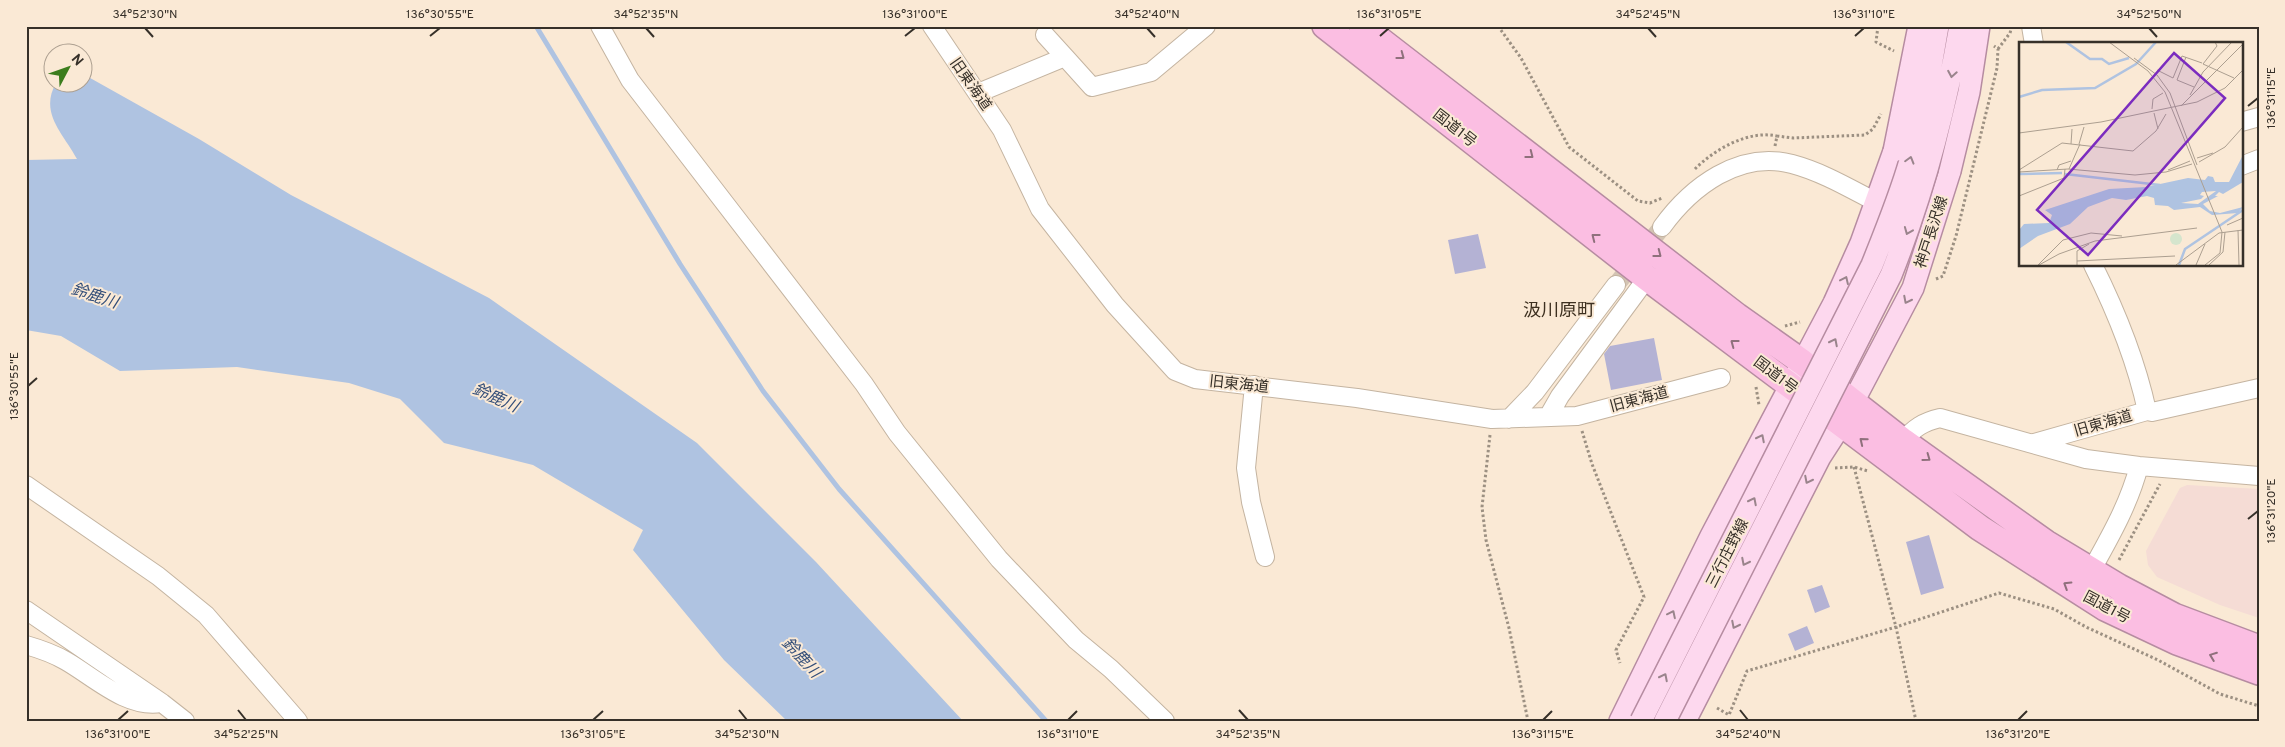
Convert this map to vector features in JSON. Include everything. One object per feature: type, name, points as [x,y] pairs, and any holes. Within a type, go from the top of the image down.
[{"type":"highway","name":"国道1号","points":[[1325,26],[1647,278],[1825,398],[1904,441],[2046,543],[2091,571],[2174,616],[2259,648]]},
{"type":"highway","name":"国道1号","points":[[1362,26],[1737,316],[1802,362],[1825,398],[1980,528],[2105,608],[2177,642],[2259,672]]},
{"type":"main road","points":[[1825,398],[1802,362],[1834,303],[1861,243],[1894,151],[1919,26]]},
{"type":"main road","points":[[1685,721],[1820,457],[1825,398],[1872,264],[1894,210],[1919,126],[1938,26]]},
{"type":"main road","name":"神戸長沢線","points":[[1825,398],[1890,275],[1912,221],[1932,160],[1948,94],[1960,26]]},
{"type":"main road","name":"神戸長沢線","points":[[1825,398],[1913,288],[1950,171],[1969,92],[1979,26]]},
{"type":"main road","name":"三行庄野線","points":[[1620,721],[1707,545],[1825,398]]},
{"type":"main road","name":"三行庄野線","points":[[1642,721],[1825,398]]},
{"type":"main road","name":"三行庄野線","points":[[1665,721],[1825,398]]},
{"type":"street","points":[[600,26],[630,80],[864,384],[897,432],[993,552],[1076,640],[1111,669],[1165,721]]},
{"type":"street","name":"旧東海道","points":[[932,26],[1002,130],[1040,208],[1114,304],[1175,371],[1194,379],[1254,384],[1501,419],[1578,416],[1721,378]]},
{"type":"street","points":[[1045,35],[1092,87],[1151,72],[1206,26]]},
{"type":"street","points":[[2031,26],[2034,42]]},
{"type":"street","points":[[978,93],[1064,57]]},
{"type":"street","points":[[2242,122],[2259,118]]},
{"type":"street","points":[[2242,166],[2259,159]]},
{"type":"street","points":[[1662,227],[1677,206],[1704,184],[1736,166],[1751,162],[1790,164],[1817,172],[1876,202]]},
{"type":"street","points":[[2092,266],[2111,303],[2140,377],[2147,410]]},
{"type":"street","points":[[1548,417],[1560,396],[1647,278]]},
{"type":"street","points":[[1501,419],[1535,392],[1616,285]]},
{"type":"street","points":[[1254,384],[1246,468],[1251,502],[1265,557]]},
{"type":"street","name":"旧東海道","points":[[2034,443],[2147,410],[2152,412],[2259,388]]},
{"type":"street","points":[[1904,441],[1913,430],[1925,422],[1940,418],[2086,458],[2167,469],[2259,476]]},
{"type":"street","points":[[2091,571],[2119,520],[2133,487],[2139,466]]},
{"type":"street","points":[[26,485],[158,576],[206,615],[298,721]]},
{"type":"street","points":[[26,610],[162,703],[185,721]]},
{"type":"street","points":[[26,645],[65,660],[127,697],[150,705],[162,703]]},
{"type":"path","points":[[1498,26],[1521,58],[1569,148],[1638,201],[1650,203],[1660,200],[1668,194]]},
{"type":"path","points":[[1878,26],[1876,42],[1894,51]]},
{"type":"path","points":[[1998,49],[2010,33],[2012,26]]},
{"type":"path","points":[[1689,175],[1707,159],[1752,135],[1766,134],[1777,136]]},
{"type":"path","points":[[1782,326],[1800,322]]},
{"type":"path","points":[[1754,380],[1759,393],[1760,413]]},
{"type":"path","points":[[1578,416],[1592,464],[1644,596],[1616,650],[1620,663]]},
{"type":"path","points":[[1501,419],[1484,476],[1482,507],[1485,532],[1528,721]]},
{"type":"path","points":[[1832,468],[1854,467],[1875,473]]},
{"type":"path","points":[[1854,467],[1896,628],[1916,721]]},
{"type":"path","points":[[2119,560],[2167,469]]},
{"type":"path","points":[[1717,708],[1728,715],[1747,670],[1896,628],[1999,593],[2054,609],[2086,627],[2158,660],[2220,694],[2259,706]]},
{"type":"path","points":[[2086,627],[2090,621]]},
{"type":"shaded area","points":[[2187,485],[2259,489],[2259,618],[2220,605],[2157,577],[2148,565],[2146,551],[2180,488]]},
{"type":"water","name":"鈴鹿川","points":[[92,79],[199,139],[291,195],[489,298],[697,443],[816,562],[963,721],[787,721],[724,660],[633,550],[643,530],[533,465],[444,443],[400,399],[349,383],[237,367],[120,371],[61,336],[26,330],[26,160],[77,159],[51,113],[52,92],[92,92]]},
{"type":"building","points":[[1478,234],[1486,268],[1455,274],[1448,240]]},
{"type":"building","points":[[1654,338],[1662,380],[1611,390],[1604,354],[1610,346]]},
{"type":"building","points":[[1929,535],[1944,588],[1921,595],[1906,542]]},
{"type":"building","points":[[1822,585],[1830,607],[1815,613],[1807,590]]},
{"type":"building","points":[[1807,626],[1814,643],[1795,651],[1788,634]]},
{"type":"waterway","points":[[536,26],[680,264],[763,391],[839,489],[1046,721]]},
{"type":"tunnel","points":[[1616,285],[1662,227]]},
{"type":"district","name":"汲川原町","points":[[1559,310]]}]
